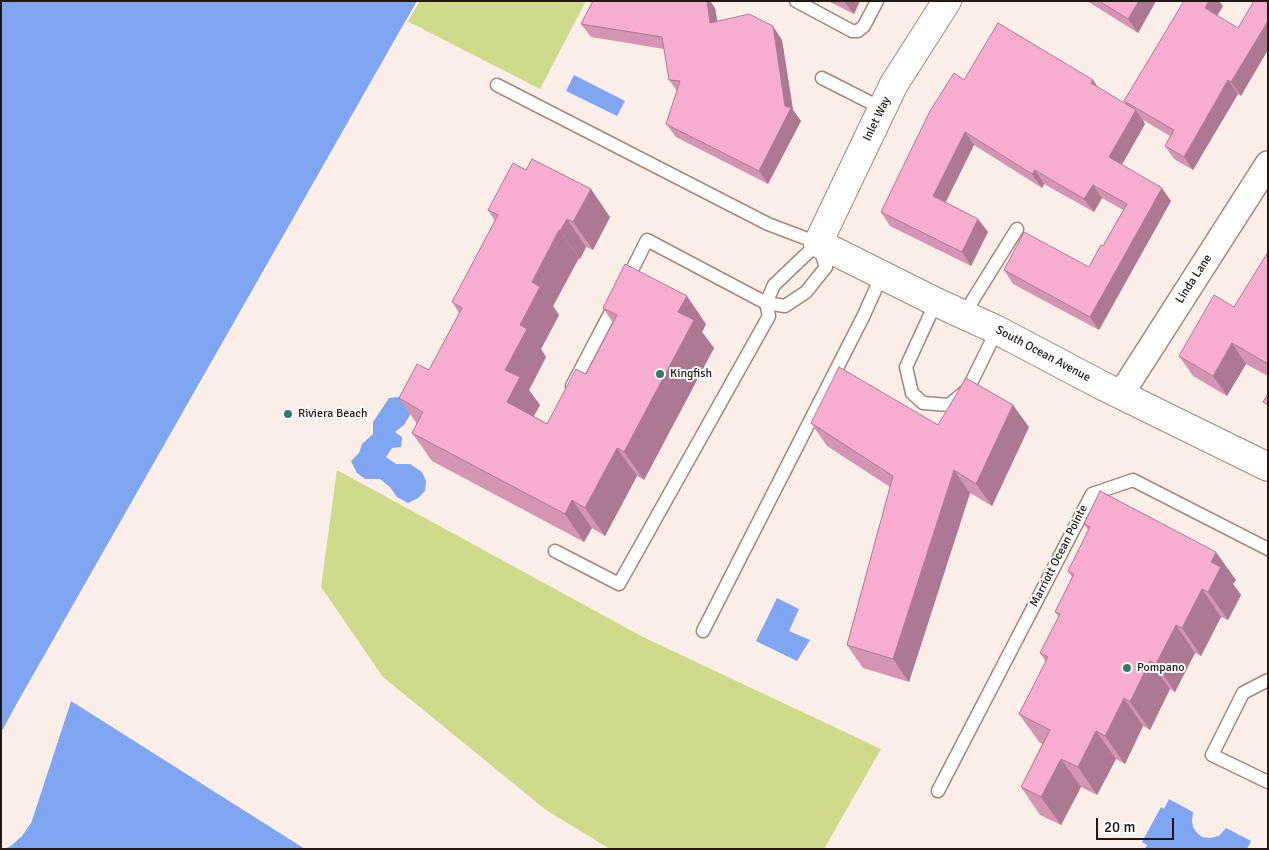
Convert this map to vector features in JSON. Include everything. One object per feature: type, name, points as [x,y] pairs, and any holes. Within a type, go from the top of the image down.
[{"type":"street","name":"Inlet Way","points":[[818,243],[881,108],[946,1]]},
{"type":"street","name":"Linda Lane","points":[[1121,394],[1268,164]]},
{"type":"street","name":"South Ocean Avenue","points":[[818,243],[997,330],[1268,467]]},
{"type":"lane","points":[[796,1],[852,31],[858,31],[864,26],[877,1]]},
{"type":"lane","points":[[822,78],[881,108]]},
{"type":"lane","points":[[497,85],[768,224],[818,243]]},
{"type":"lane","points":[[964,314],[1017,229]]},
{"type":"lane","points":[[568,395],[647,240],[766,303],[785,306],[806,292],[826,267],[818,243]]},
{"type":"lane","points":[[556,551],[619,584],[769,316],[766,303],[774,285],[818,243]]},
{"type":"lane","points":[[703,631],[859,325],[882,275]]},
{"type":"lane","points":[[936,302],[906,368],[912,393],[922,403],[949,405],[968,389],[997,330]]},
{"type":"lane","name":"Marriott Ocean Pointe","points":[[938,791],[1092,494],[1133,480],[1268,549]]},
{"type":"lane","points":[[1268,680],[1243,694],[1212,755],[1268,782]]},
{"type":"green space","points":[[417,1],[586,1],[540,89],[405,20]]},
{"type":"green space","points":[[337,470],[643,637],[881,749],[824,849],[610,849],[546,810],[383,677],[321,587]]},
{"type":"water","points":[[1,1],[417,1],[1,732]]},
{"type":"water","points":[[574,75],[625,101],[617,116],[566,91]]},
{"type":"water","points":[[399,397],[409,404],[410,415],[404,425],[395,432],[402,437],[401,447],[392,448],[386,457],[396,464],[410,464],[422,472],[426,481],[425,491],[418,498],[408,503],[397,497],[390,487],[380,479],[365,479],[357,473],[351,461],[359,453],[362,444],[373,434],[373,422],[389,398]]},
{"type":"water","points":[[777,598],[799,609],[789,631],[810,640],[797,661],[756,641]]},
{"type":"water","points":[[71,701],[305,849],[5,849],[12,845],[31,823]]},
{"type":"water","points":[[1169,799],[1193,812],[1193,827],[1202,837],[1219,836],[1226,828],[1251,841],[1247,849],[1145,849],[1147,845],[1142,842],[1161,807],[1164,809]]},
{"type":"pier","points":[[417,1],[419,2],[1,735],[16,705]]},
{"type":"pier","points":[[70,699],[71,701],[31,823],[22,836],[12,845],[2,849],[20,834],[28,821]]},
{"type":"building","points":[[593,1],[707,1],[710,23],[749,14],[773,26],[785,106],[791,108],[759,171],[666,124],[680,81],[669,80],[662,37],[581,24]]},
{"type":"building","points":[[1099,1],[1139,1],[1128,19]]},
{"type":"building","points":[[1184,1],[1209,1],[1205,8],[1238,28],[1254,1],[1268,1],[1268,21],[1231,82],[1228,80],[1184,157],[1165,146],[1174,130],[1124,101]]},
{"type":"building","points":[[998,23],[1093,80],[1091,83],[1136,110],[1109,157],[1162,188],[1090,317],[1004,270],[1024,232],[1089,267],[1127,204],[1093,185],[1084,199],[1035,170],[1032,174],[965,132],[933,196],[978,219],[962,252],[881,212],[930,111],[954,73],[964,80]]},
{"type":"building","name":"Kingfish","points":[[532,159],[591,189],[573,222],[567,219],[559,230],[532,282],[540,287],[520,325],[527,329],[505,370],[520,377],[507,402],[547,424],[576,369],[586,374],[617,315],[603,308],[625,264],[687,296],[678,312],[694,320],[624,452],[617,448],[585,508],[572,500],[565,514],[412,433],[423,412],[399,398],[417,364],[429,370],[462,308],[452,302],[498,215],[488,210],[513,163],[526,170]]},
{"type":"building","points":[[1268,252],[1268,364],[1232,343],[1213,376],[1179,356],[1214,295],[1234,307]]},
{"type":"building","points":[[839,367],[938,425],[966,378],[1013,405],[976,484],[954,470],[893,659],[847,645],[893,476],[811,423]]},
{"type":"building","points":[[1268,394],[1268,405],[1263,402]]},
{"type":"building","name":"Pompano","points":[[1100,491],[1216,552],[1211,562],[1221,567],[1208,592],[1202,589],[1182,628],[1176,625],[1156,664],[1150,661],[1130,702],[1124,698],[1105,736],[1096,731],[1078,767],[1061,759],[1041,797],[1021,787],[1050,730],[1019,714],[1048,657],[1040,653],[1060,614],[1055,612],[1074,574],[1068,571],[1090,527],[1084,524]]},
{"type":"place","name":"Kingfish","points":[[660,374]]},
{"type":"place","name":"Riviera Beach","points":[[288,414]]},
{"type":"place","name":"Pompano","points":[[1127,668]]}]
